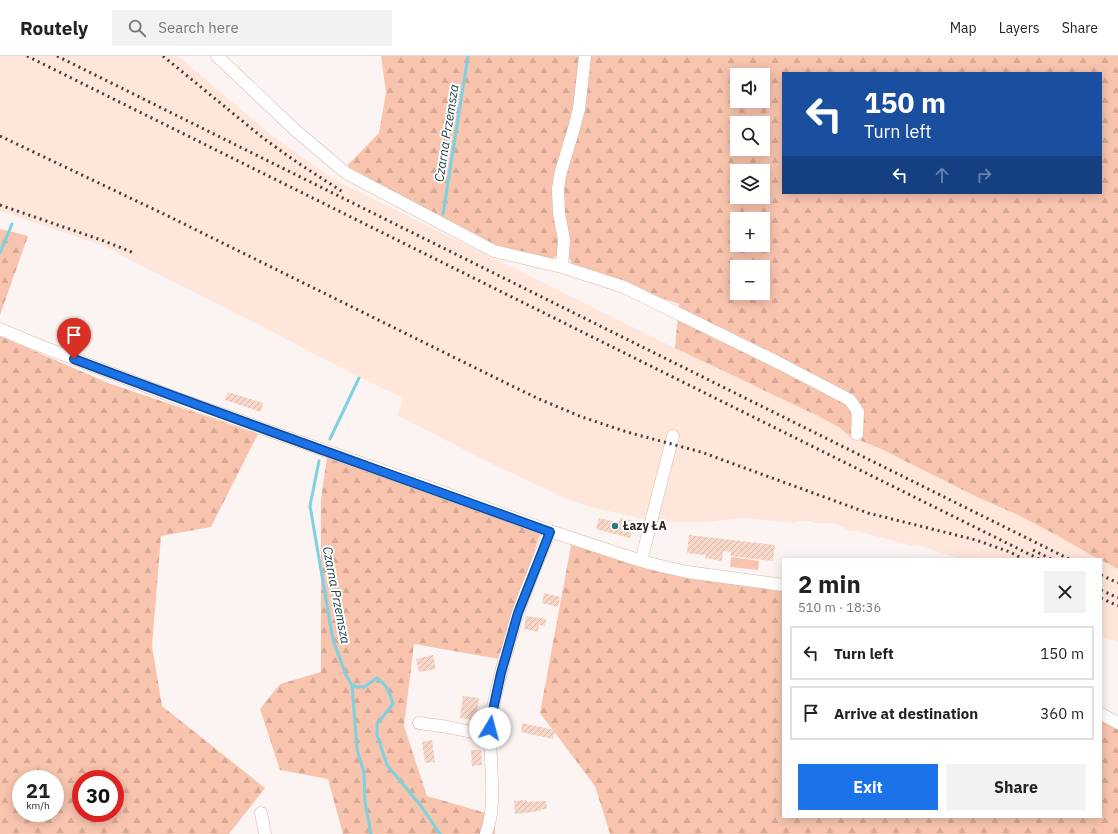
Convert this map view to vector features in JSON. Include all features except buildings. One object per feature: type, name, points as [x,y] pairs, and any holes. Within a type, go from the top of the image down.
[{"type":"street","points":[[217,56],[295,130],[346,173],[494,251],[562,267],[624,287],[777,362],[850,400],[858,412],[857,434]]},
{"type":"street","points":[[562,267],[564,240],[559,213],[558,190],[560,175],[579,109],[585,56]]},
{"type":"street","points":[[0,329],[187,402],[400,477],[550,532],[641,561],[687,572],[782,585]]},
{"type":"street","points":[[641,561],[673,436]]},
{"type":"street","points":[[486,834],[490,824],[492,805],[491,719],[499,680],[518,613],[550,532]]},
{"type":"street","points":[[1102,715],[1118,723]]},
{"type":"street","points":[[419,723],[448,727],[490,736]]},
{"type":"street","points":[[261,813],[265,834]]},
{"type":"shaded area","points":[[0,56],[178,56],[275,138],[335,180],[675,348],[820,417],[840,428],[849,436],[880,449],[979,498],[1016,514],[1096,558],[958,558],[916,545],[913,546],[857,531],[851,531],[833,523],[813,523],[812,521],[800,521],[794,523],[744,518],[707,522],[656,522],[591,507],[569,500],[494,465],[397,415],[404,398],[355,375],[101,245],[0,211]]},
{"type":"shaded area","points":[[1102,561],[1118,569],[1118,642],[1102,637]]},
{"type":"green space","points":[[381,56],[582,56],[580,77],[566,143],[560,244],[557,254],[550,261],[492,255],[341,172],[379,133],[386,92]]},
{"type":"green space","points":[[589,56],[1118,56],[1118,569],[1102,561],[1102,558],[1096,558],[1016,514],[979,498],[881,449],[849,436],[840,428],[820,417],[675,348],[679,304],[573,267],[569,257],[561,194]]},
{"type":"green space","points":[[0,229],[28,236],[0,315]]},
{"type":"green space","points":[[0,336],[108,383],[258,434],[211,527],[161,536],[152,646],[162,706],[265,788],[229,834],[0,834]]},
{"type":"green space","points":[[327,457],[541,531],[499,659],[414,644],[404,726],[427,796],[486,813],[495,823],[495,834],[343,834],[328,779],[280,770],[260,709],[280,684],[321,672],[321,499]]},
{"type":"green space","points":[[572,540],[782,590],[782,818],[1102,818],[1102,720],[1118,728],[1118,834],[610,834],[595,786],[540,713]]},
{"type":"green space","points":[[731,557],[759,561],[758,570],[730,567]]},
{"type":"waterway","name":"Czarna Przemsza","points":[[443,214],[468,56]]},
{"type":"waterway","name":"Czarna Przemsza","points":[[0,253],[12,224]]},
{"type":"waterway","name":"Czarna Przemsza","points":[[330,439],[359,378]]},
{"type":"waterway","name":"Czarna Przemsza","points":[[319,461],[310,506],[333,640],[346,675],[352,685],[364,687],[377,678],[388,690],[393,704],[377,724],[377,735],[387,765],[421,806],[440,834]]},
{"type":"waterway","points":[[352,685],[357,749],[364,773],[365,802],[371,834]]},
{"type":"railway","points":[[27,56],[1037,558]]},
{"type":"railway","points":[[57,56],[1067,558]]},
{"type":"railway","points":[[163,56],[263,138],[343,192]]},
{"type":"railway","points":[[0,136],[166,215],[510,385],[582,417],[627,432],[701,452],[868,513],[976,540],[1010,552],[1021,558]]},
{"type":"railway","points":[[0,205],[107,242],[134,253]]},
{"type":"railway","points":[[1033,550],[1049,558]]},
{"type":"railway","points":[[1102,575],[1118,583]]},
{"type":"railway","points":[[1102,590],[1118,598]]},
{"type":"railway","points":[[1102,598],[1118,606]]},
{"type":"place","name":"Łazy ŁA","points":[[615,526]]},
{"type":"route","points":[[74,359],[187,402],[392,474],[550,532],[518,613],[501,673],[490,728]]}]
